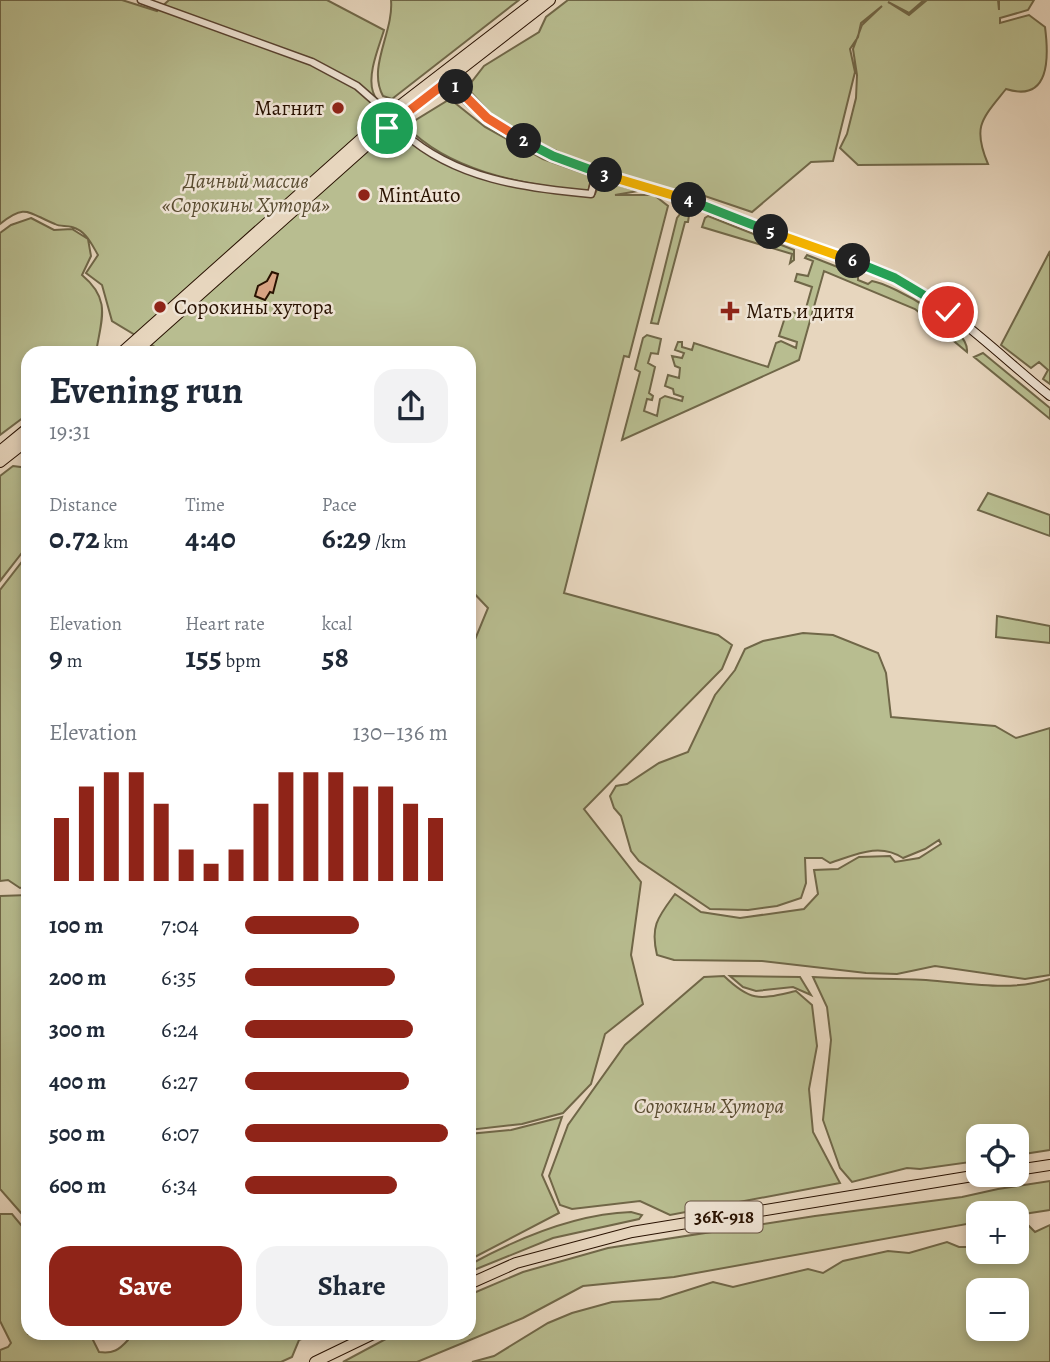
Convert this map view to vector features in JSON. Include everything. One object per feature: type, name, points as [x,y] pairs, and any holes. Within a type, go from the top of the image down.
[{"type":"main road","points":[[142,346],[446,76],[537,0]]},
{"type":"main road","points":[[129,346],[389,114],[550,0]]},
{"type":"main road","points":[[446,76],[487,118],[538,149],[597,172],[699,202],[895,278],[948,312],[1050,396]]},
{"type":"main road","points":[[0,451],[21,434]]},
{"type":"main road","points":[[0,462],[21,446]]},
{"type":"main road","points":[[1029,1168],[1050,1165]]},
{"type":"main road","name":"36К-918","points":[[476,1281],[516,1263],[632,1232],[966,1177]]},
{"type":"main road","points":[[315,1362],[361,1340]]},
{"type":"street","points":[[141,0],[312,62],[357,86],[389,114]]},
{"type":"street","points":[[404,132],[418,145],[470,173],[530,188],[591,194],[597,172]]},
{"type":"green space","name":"Дачный массив «Сорокины Хутора»","points":[[0,0],[122,0],[157,11],[169,0],[327,0],[384,30],[371,77],[373,92],[391,119],[411,139],[434,155],[458,168],[485,177],[540,188],[595,194],[601,180],[638,191],[615,195],[654,195],[668,206],[629,357],[624,356],[564,593],[718,635],[732,645],[722,669],[584,809],[641,882],[631,955],[643,1004],[605,1034],[591,1084],[563,1113],[522,1124],[476,1129],[476,637],[488,608],[476,595],[476,346],[153,346],[112,321],[102,285],[86,273],[98,255],[81,231],[57,225],[27,212],[16,214],[0,224]]},
{"type":"green space","points":[[391,0],[519,0],[392,99],[383,96],[378,73],[389,24]]},
{"type":"green space","points":[[568,0],[924,0],[909,13],[888,2],[909,15],[927,0],[998,0],[999,10],[999,0],[1034,0],[1028,10],[1000,18],[1000,23],[1029,15],[1045,27],[1046,64],[1039,84],[1031,90],[1020,92],[1006,89],[986,116],[980,131],[988,164],[858,165],[840,148],[847,134],[856,98],[857,75],[853,49],[857,39],[850,49],[855,72],[833,161],[811,162],[752,212],[699,194],[676,196],[615,178],[501,125],[467,88],[484,66],[539,32],[546,17]],"holes":[[[882,6],[862,25],[859,34],[861,23]]]},
{"type":"green space","points":[[450,99],[485,127],[543,159],[588,175],[591,178],[588,193],[515,180],[467,166],[424,142],[406,126]]},
{"type":"green space","points":[[684,209],[690,209],[688,222],[685,222],[658,324],[651,323],[677,218]]},
{"type":"green space","points":[[708,216],[794,250],[794,260],[790,263],[792,254],[702,227]]},
{"type":"green space","points":[[31,218],[54,230],[72,229],[88,239],[91,256],[82,275],[98,293],[102,320],[97,346],[21,346],[21,419],[0,435],[0,233],[11,225]]},
{"type":"green space","points":[[1050,251],[1050,384],[1043,379],[1048,370],[1039,362],[1031,368],[1001,345]]},
{"type":"green space","points":[[807,255],[858,275],[858,280],[868,284],[872,281],[883,284],[913,299],[957,331],[965,342],[967,352],[915,309],[824,271],[799,360],[622,440],[640,372],[635,369],[643,338],[647,335],[661,339],[658,354],[651,353],[648,363],[655,367],[649,393],[653,396],[652,400],[647,399],[644,411],[657,416],[660,399],[665,396],[682,401],[683,397],[674,394],[673,389],[665,386],[668,375],[679,378],[680,368],[675,366],[672,356],[682,358],[684,353],[675,350],[678,342],[682,342],[682,347],[692,350],[694,343],[768,367],[776,343],[781,341],[796,348],[797,342],[779,336],[787,311],[804,315],[812,287],[795,281],[797,274],[808,276],[813,261],[805,258]]},
{"type":"green space","points":[[983,353],[1050,408],[1050,419],[974,357]]},
{"type":"green space","points":[[13,466],[21,467],[21,554],[0,581],[0,476]]},
{"type":"green space","points":[[988,493],[1050,515],[1050,536],[978,510]]},
{"type":"green space","points":[[21,563],[20,888],[8,880],[0,881],[0,590]]},
{"type":"green space","points":[[997,616],[1050,626],[1050,643],[996,637]]},
{"type":"green space","points":[[803,633],[833,635],[878,653],[886,673],[891,717],[995,726],[1016,738],[1050,728],[1050,975],[1025,979],[935,966],[897,974],[866,973],[762,961],[674,960],[657,955],[654,936],[657,922],[675,894],[701,912],[740,918],[804,909],[818,894],[814,870],[838,869],[859,857],[890,856],[895,862],[919,858],[941,844],[939,840],[903,858],[894,853],[876,850],[830,863],[822,858],[805,858],[806,883],[801,898],[777,906],[748,910],[710,909],[639,861],[631,851],[621,816],[614,808],[610,796],[616,786],[627,784],[659,763],[688,752],[715,695],[735,670],[745,649],[763,641]]},
{"type":"green space","points":[[21,895],[21,1213],[0,1189],[0,896]]},
{"type":"green space","name":"Сорокины Хутора","points":[[724,976],[750,995],[765,997],[796,991],[812,1005],[817,1046],[809,1089],[813,1132],[840,1183],[670,1215],[640,1201],[572,1209],[560,1205],[549,1176],[568,1125],[625,1045],[704,977]]},
{"type":"green space","points":[[730,976],[800,977],[811,995],[793,987],[756,991],[743,987]]},
{"type":"green space","points":[[813,977],[926,980],[1004,986],[1050,979],[1050,1150],[1029,1153],[1029,1124],[966,1124],[966,1163],[920,1169],[907,1168],[852,1182],[840,1168],[823,1120],[831,1040],[827,1007]]},
{"type":"green space","points":[[562,1117],[542,1175],[559,1213],[476,1256],[476,1133],[511,1130]]},
{"type":"green space","points":[[1050,1181],[1050,1210],[1029,1213],[1029,1201],[966,1201],[966,1224],[674,1277],[583,1286],[523,1318],[476,1338],[476,1292],[523,1272],[608,1248],[815,1216],[962,1197],[1011,1187],[1029,1187],[1029,1184]]},
{"type":"green space","points":[[631,1212],[642,1215],[639,1219],[553,1238],[476,1269],[476,1262],[547,1229],[610,1214]]},
{"type":"green space","points":[[0,1214],[12,1214],[21,1225],[21,1340],[93,1340],[99,1352],[112,1352],[128,1340],[299,1340],[292,1357],[281,1362],[0,1362],[0,1350],[11,1343],[0,1321]]},
{"type":"green space","points":[[1050,1225],[1050,1362],[472,1362],[494,1356],[548,1323],[612,1302],[660,1299],[713,1282],[733,1287],[808,1269],[823,1273],[843,1261],[888,1251],[909,1253],[947,1242],[966,1247],[966,1264],[1029,1264],[1029,1226],[1035,1232]]},
{"type":"green space","points":[[384,1340],[470,1340],[417,1362],[343,1362]]},
{"type":"building","points":[[272,272],[278,274],[273,293],[270,292],[265,300],[255,296],[258,286],[267,281]]},
{"type":"place","name":"Магнит","points":[[338,108]]},
{"type":"place","name":"MintAuto","points":[[364,195]]},
{"type":"place","name":"Сорокины хутора","points":[[160,307]]},
{"type":"place","name":"Мать и дитя","points":[[730,311]]},
{"type":"route","points":[[387,128],[449,80],[487,118],[553,156],[699,202],[764,230],[850,260],[895,278],[948,312]]}]
